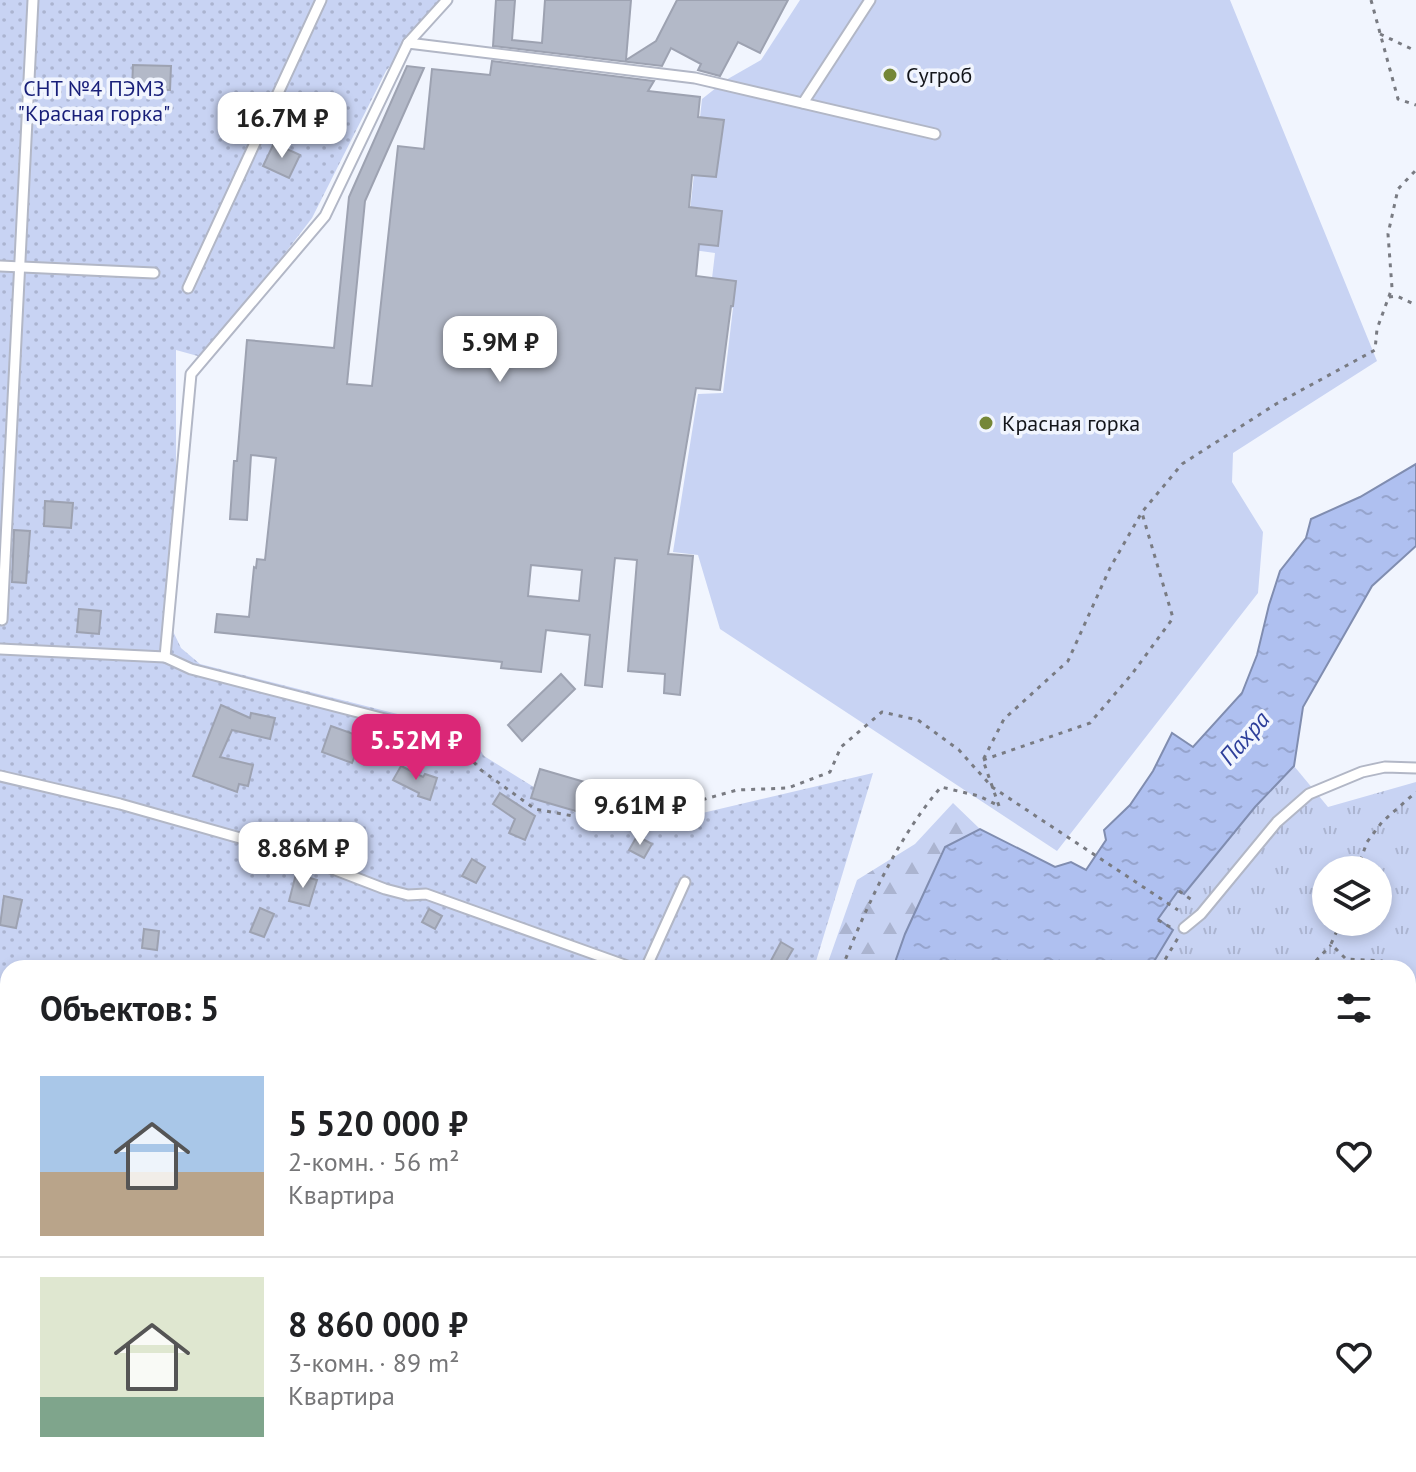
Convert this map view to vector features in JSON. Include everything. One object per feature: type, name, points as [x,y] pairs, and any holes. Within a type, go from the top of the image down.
[{"type":"lane","points":[[2,620],[33,0]]},
{"type":"lane","points":[[188,288],[321,0]]},
{"type":"lane","points":[[165,657],[191,374],[325,216],[408,43],[447,0]]},
{"type":"lane","points":[[803,103],[870,0]]},
{"type":"lane","points":[[408,43],[695,78],[935,134]]},
{"type":"lane","points":[[0,266],[154,273]]},
{"type":"lane","points":[[0,649],[165,657],[191,669],[451,736],[466,732]]},
{"type":"lane","points":[[1180,929],[1201,914],[1277,822],[1309,794],[1362,772],[1385,767],[1416,768]]},
{"type":"lane","points":[[0,776],[120,804],[286,851],[385,889],[408,895],[426,894],[611,960]]},
{"type":"lane","points":[[650,960],[685,882]]},
{"type":"path","points":[[1371,0],[1398,99],[1416,105]]},
{"type":"path","points":[[1380,34],[1416,51]]},
{"type":"path","points":[[846,960],[885,874],[921,810],[941,787],[979,796],[999,806],[983,760],[1004,719],[1068,661],[1110,568],[1142,512],[1182,464],[1276,404],[1375,350],[1377,329],[1392,288],[1388,234],[1398,189],[1416,170]]},
{"type":"path","points":[[1388,297],[1397,296],[1416,305]]},
{"type":"path","points":[[983,760],[1090,723],[1132,674],[1173,618],[1142,512]]},
{"type":"path","points":[[451,736],[481,770],[535,809],[616,824],[737,790],[788,788],[830,772],[841,747],[882,712],[918,720],[959,750],[992,787],[1178,910]]},
{"type":"path","points":[[1362,856],[1367,842],[1382,822],[1416,792]]},
{"type":"path","points":[[1179,891],[1196,903]]},
{"type":"path","points":[[1158,920],[1180,929],[1164,960]]},
{"type":"path","points":[[1316,960],[1335,936]]},
{"type":"path","points":[[1331,944],[1346,959],[1364,960]]},
{"type":"green space","name":"СНТ №4 ПЭМЗ \"Красная горка\"","points":[[0,0],[442,0],[386,71],[312,218],[205,358],[176,350],[176,497],[170,625],[181,648],[200,664],[437,724],[462,720],[484,756],[574,812],[607,809],[643,827],[873,773],[816,960],[0,960]]},
{"type":"green space","name":"Красная горка","points":[[800,0],[1230,0],[1377,361],[1233,453],[1232,482],[1263,532],[1258,593],[1057,851],[720,629],[698,555],[673,552],[698,394],[723,393],[733,308],[709,304],[715,253],[686,249],[702,99],[726,80],[761,60]]},
{"type":"green space","points":[[1294,766],[1328,807],[1416,782],[1416,960],[1155,960],[1173,930],[1157,920],[1178,890],[1184,894],[1255,807]]},
{"type":"green space","points":[[953,803],[980,829],[944,847],[896,960],[829,960],[857,880],[915,844]]},
{"type":"water","name":"Пахра","points":[[1416,464],[1416,546],[1372,586],[1303,707],[1294,766],[1255,807],[1184,894],[1178,891],[1158,919],[1173,930],[1155,960],[896,960],[945,847],[980,829],[1055,867],[1071,862],[1086,870],[1106,840],[1104,830],[1130,805],[1153,771],[1172,733],[1193,747],[1242,693],[1257,655],[1280,571],[1306,538],[1311,519],[1360,497]]},
{"type":"building","points":[[496,0],[515,0],[512,40],[542,43],[545,0],[631,0],[626,60],[656,41],[677,0],[788,0],[760,53],[738,42],[720,76],[698,70],[701,64],[671,48],[662,66],[493,46]]},
{"type":"building","points":[[492,61],[654,81],[648,91],[700,97],[698,117],[724,120],[716,177],[692,175],[689,207],[722,211],[718,246],[699,244],[696,276],[736,281],[720,390],[696,388],[668,554],[693,556],[680,695],[664,693],[665,674],[628,671],[637,560],[615,558],[602,687],[585,685],[590,635],[546,630],[541,672],[501,668],[502,662],[215,632],[217,614],[249,617],[254,567],[257,559],[265,560],[276,458],[251,455],[247,520],[230,519],[247,340],[334,348],[349,197],[407,66],[424,68],[365,201],[347,384],[372,386],[398,146],[424,149],[432,69],[490,75]],"holes":[[[531,565],[582,570],[579,601],[528,596]]]},
{"type":"building","points":[[133,65],[171,66],[170,90],[132,89]]},
{"type":"building","points":[[274,143],[300,155],[289,178],[263,166]]},
{"type":"building","points":[[45,501],[73,503],[71,528],[44,526]]},
{"type":"building","points":[[14,530],[30,531],[26,583],[12,582]]},
{"type":"building","points":[[79,609],[101,611],[99,634],[77,632]]},
{"type":"building","points":[[561,674],[575,689],[522,741],[508,725]]},
{"type":"building","points":[[221,705],[250,718],[251,713],[275,718],[270,739],[232,730],[220,757],[253,765],[248,786],[239,784],[237,792],[193,776]]},
{"type":"building","points":[[331,726],[362,737],[352,763],[322,752]]},
{"type":"building","points":[[401,766],[423,777],[425,774],[437,778],[430,800],[393,780]]},
{"type":"building","points":[[540,769],[588,783],[579,812],[531,798]]},
{"type":"building","points":[[500,793],[535,816],[525,840],[509,833],[515,819],[493,804]]},
{"type":"building","points":[[637,836],[652,844],[644,858],[629,850]]},
{"type":"building","points":[[472,859],[485,867],[476,883],[462,876]]},
{"type":"building","points":[[296,874],[317,880],[309,906],[289,901]]},
{"type":"building","points":[[4,896],[22,900],[16,928],[0,925]]},
{"type":"building","points":[[260,908],[274,914],[264,937],[250,932]]},
{"type":"building","points":[[429,909],[442,916],[435,929],[422,922]]},
{"type":"building","points":[[144,929],[159,931],[157,950],[142,948]]},
{"type":"building","points":[[781,942],[793,949],[787,960],[771,960]]},
{"type":"place","name":"Сугроб","points":[[890,75]]},
{"type":"place","name":"Красная горка","points":[[986,423]]}]
